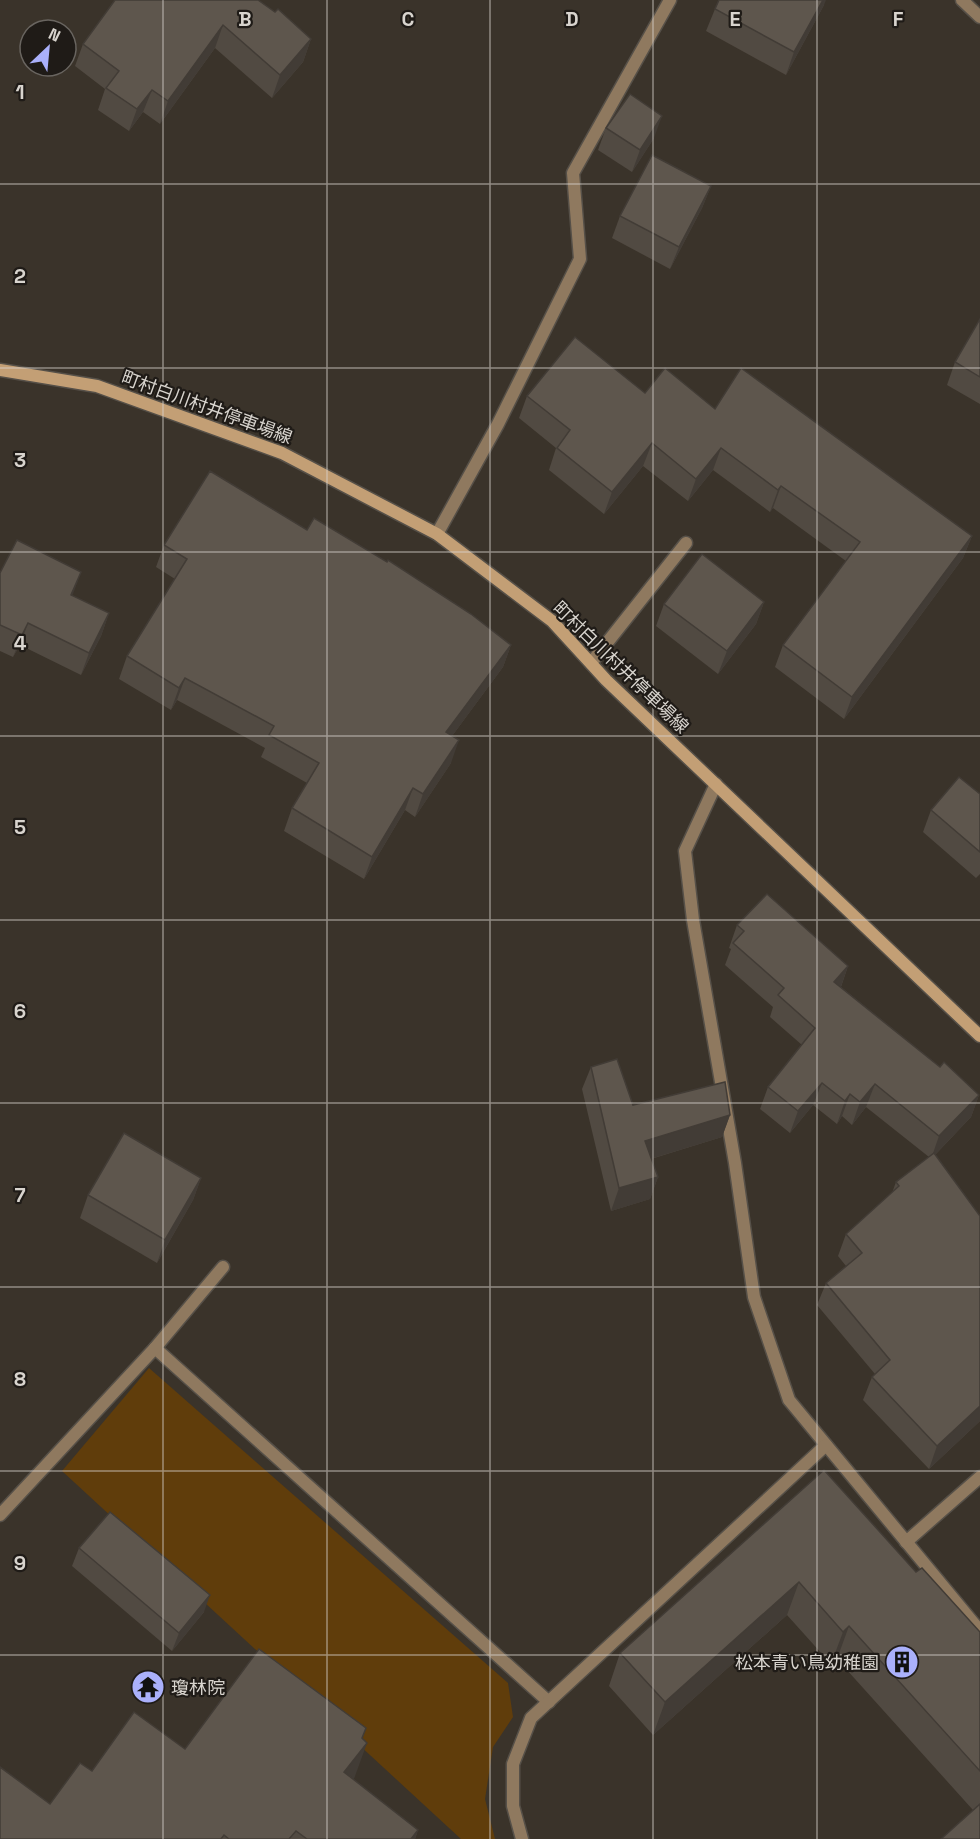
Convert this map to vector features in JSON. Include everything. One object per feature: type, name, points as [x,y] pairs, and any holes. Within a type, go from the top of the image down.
[{"type":"main road","name":"町村白川村井停車場線","points":[[0,370],[97,386],[282,453],[437,534],[552,621],[591,663],[980,1036]]},
{"type":"street","points":[[437,534],[498,424],[580,259],[573,173],[670,0]]},
{"type":"street","points":[[962,0],[980,17]]},
{"type":"street","points":[[591,663],[686,543]]},
{"type":"street","points":[[716,784],[685,851],[693,920],[735,1163],[754,1297],[789,1400],[980,1631]]},
{"type":"street","points":[[0,1515],[155,1348],[223,1267]]},
{"type":"street","points":[[155,1348],[549,1702]]},
{"type":"street","points":[[522,1839],[513,1806],[513,1764],[531,1719],[826,1445]]},
{"type":"street","points":[[906,1542],[980,1477]]},
{"type":"shaded area","points":[[149,1368],[508,1683],[513,1717],[493,1747],[485,1799],[495,1839],[461,1839],[62,1471]]},
{"type":"building","points":[[115,0],[258,0],[275,12],[278,9],[311,39],[280,75],[223,25],[168,101],[152,90],[137,109],[106,88],[119,71],[83,44]]},
{"type":"building","points":[[719,0],[823,0],[794,52],[715,9]]},
{"type":"building","points":[[630,94],[662,116],[640,150],[606,128]]},
{"type":"building","points":[[652,155],[711,186],[679,247],[620,216]]},
{"type":"building","points":[[980,319],[980,377],[955,362]]},
{"type":"building","points":[[575,337],[645,393],[665,368],[715,409],[741,368],[972,536],[852,697],[783,645],[860,542],[781,486],[778,490],[721,448],[696,479],[652,443],[612,492],[557,448],[570,430],[527,396]]},
{"type":"building","points":[[210,471],[307,530],[314,518],[387,562],[388,560],[471,614],[511,645],[446,732],[459,740],[423,794],[413,788],[372,857],[292,808],[319,763],[269,735],[274,726],[185,678],[179,688],[127,656],[187,559],[164,545]]},
{"type":"building","points":[[17,540],[81,572],[71,595],[109,613],[89,653],[28,623],[22,635],[0,625],[0,573]]},
{"type":"building","points":[[702,554],[764,602],[727,651],[664,604]]},
{"type":"building","points":[[959,777],[980,794],[980,852],[931,810]]},
{"type":"building","points":[[767,894],[848,966],[834,982],[940,1067],[944,1062],[979,1095],[939,1136],[875,1084],[860,1102],[850,1094],[845,1101],[822,1083],[798,1111],[768,1087],[815,1028],[778,995],[784,988],[733,943],[744,931],[737,925]]},
{"type":"building","points":[[617,1059],[633,1105],[725,1082],[730,1115],[645,1141],[658,1177],[619,1188],[591,1067]]},
{"type":"building","points":[[124,1133],[201,1178],[165,1240],[88,1195]]},
{"type":"building","points":[[934,1153],[980,1216],[980,1406],[937,1446],[872,1377],[890,1360],[826,1283],[862,1253],[846,1234],[899,1186],[896,1182]]},
{"type":"building","name":"松本青い鳥幼稚園","points":[[824,1470],[916,1572],[922,1568],[980,1632],[980,1771],[849,1626],[843,1632],[799,1582],[665,1702],[620,1653]]},
{"type":"building","points":[[110,1512],[210,1595],[179,1633],[79,1548]]},
{"type":"building","points":[[259,1649],[366,1728],[362,1738],[367,1743],[344,1772],[418,1830],[411,1839],[307,1839],[296,1831],[289,1839],[229,1839],[224,1835],[221,1839],[0,1839],[0,1767],[50,1804],[80,1763],[92,1771],[134,1712],[185,1749]]},
{"type":"building","points":[[980,1804],[980,1839],[941,1839]]},
{"type":"place","name":"松本青い鳥幼稚園","points":[[902,1662]]},
{"type":"place","name":"瓊林院","points":[[148,1687]]}]
